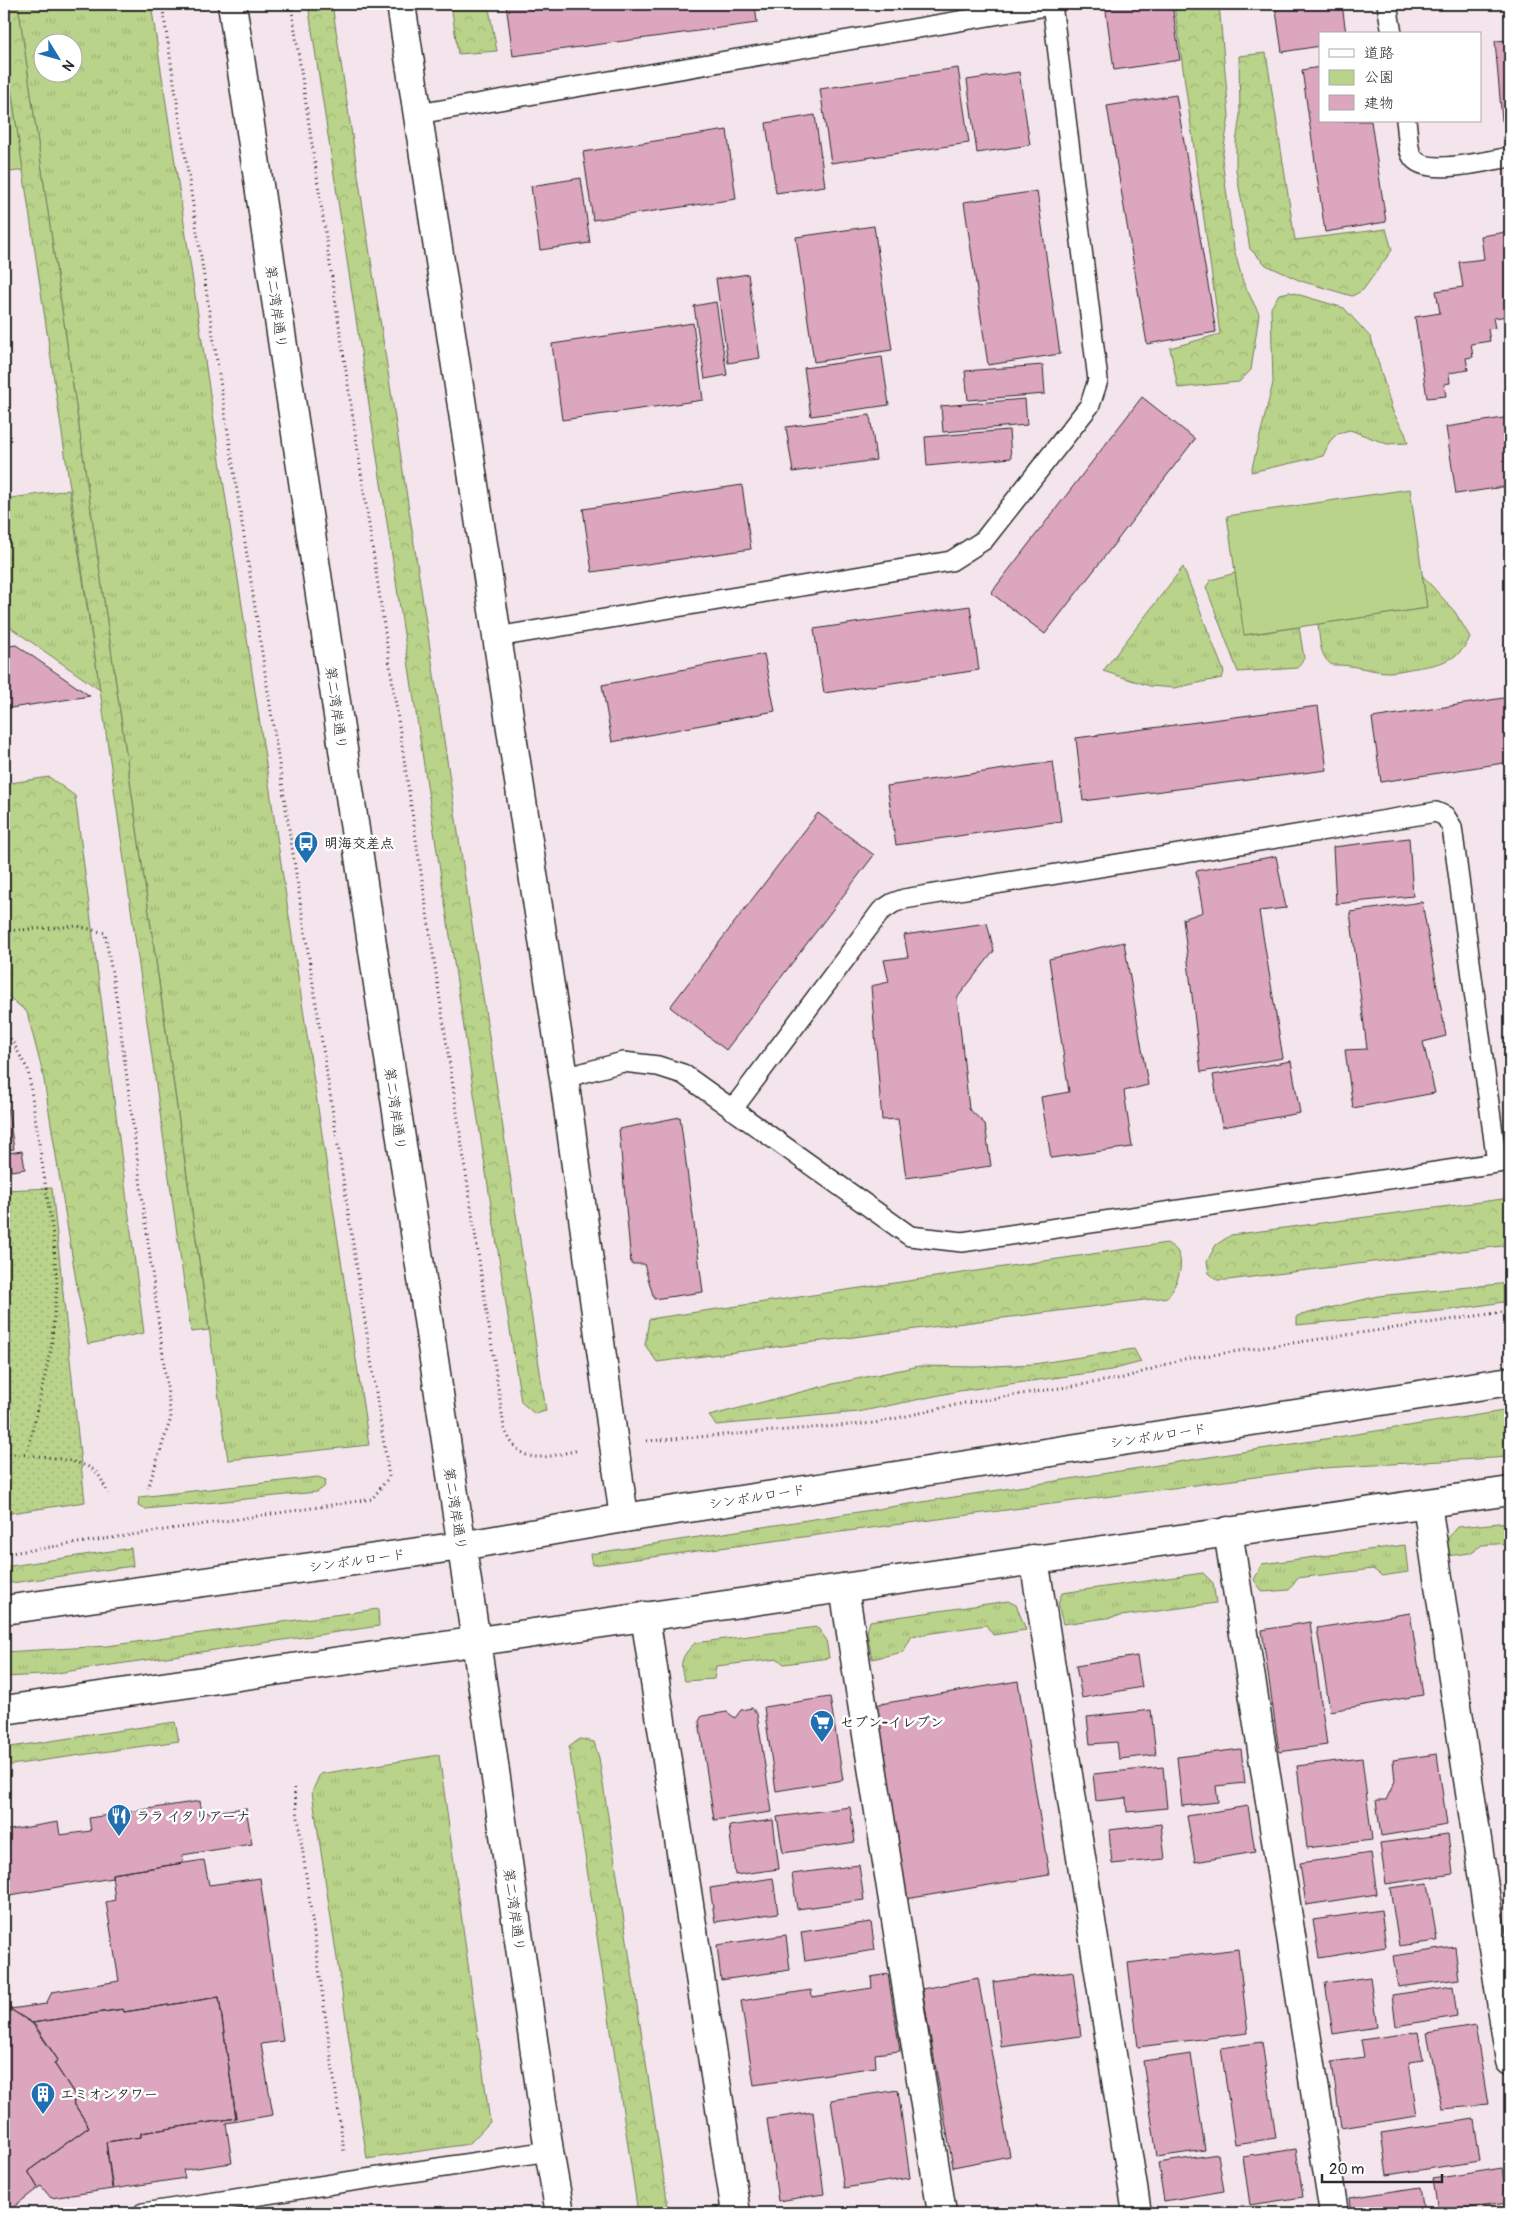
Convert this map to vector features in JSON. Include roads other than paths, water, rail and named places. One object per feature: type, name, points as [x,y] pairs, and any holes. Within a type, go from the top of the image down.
[{"type":"street","name":"第二湾岸通り","points":[[232,4],[549,2151],[560,2213]]},
{"type":"street","points":[[401,4],[564,1078],[624,1518]]},
{"type":"street","name":"シンボルロード","points":[[4,1610],[461,1546],[624,1518],[1510,1381]]},
{"type":"street","points":[[4,1710],[1510,1491]]},
{"type":"street","points":[[1427,1504],[1510,2061]]},
{"type":"street","points":[[1228,1531],[1334,2213]]},
{"type":"street","points":[[1034,1559],[1137,2213]]},
{"type":"street","points":[[844,1588],[942,2213]]},
{"type":"street","points":[[645,1616],[736,2213]]},
{"type":"lane","points":[[418,114],[1052,4],[1098,380],[1090,405],[984,540],[951,561],[497,636]]},
{"type":"lane","points":[[1387,4],[1392,32]]},
{"type":"lane","points":[[1406,122],[1412,156],[1418,162],[1432,167],[1445,167],[1510,157]]},
{"type":"lane","points":[[564,1078],[623,1062],[658,1066],[683,1074],[732,1110],[910,1236],[962,1242],[1504,1162],[1452,827],[1445,816],[1436,812],[904,899],[893,903],[881,911],[732,1110]]},
{"type":"lane","points":[[143,2213],[250,2205],[349,2182],[549,2151]]},
{"type":"place","name":"明海交差点","points":[[306,864]]},
{"type":"place","name":"セブン-イレブン","points":[[822,1743]]},
{"type":"place","name":"ララ イタリアーナ","points":[[119,1837]]},
{"type":"place","name":"エミオンタワー","points":[[43,2115]]}]
